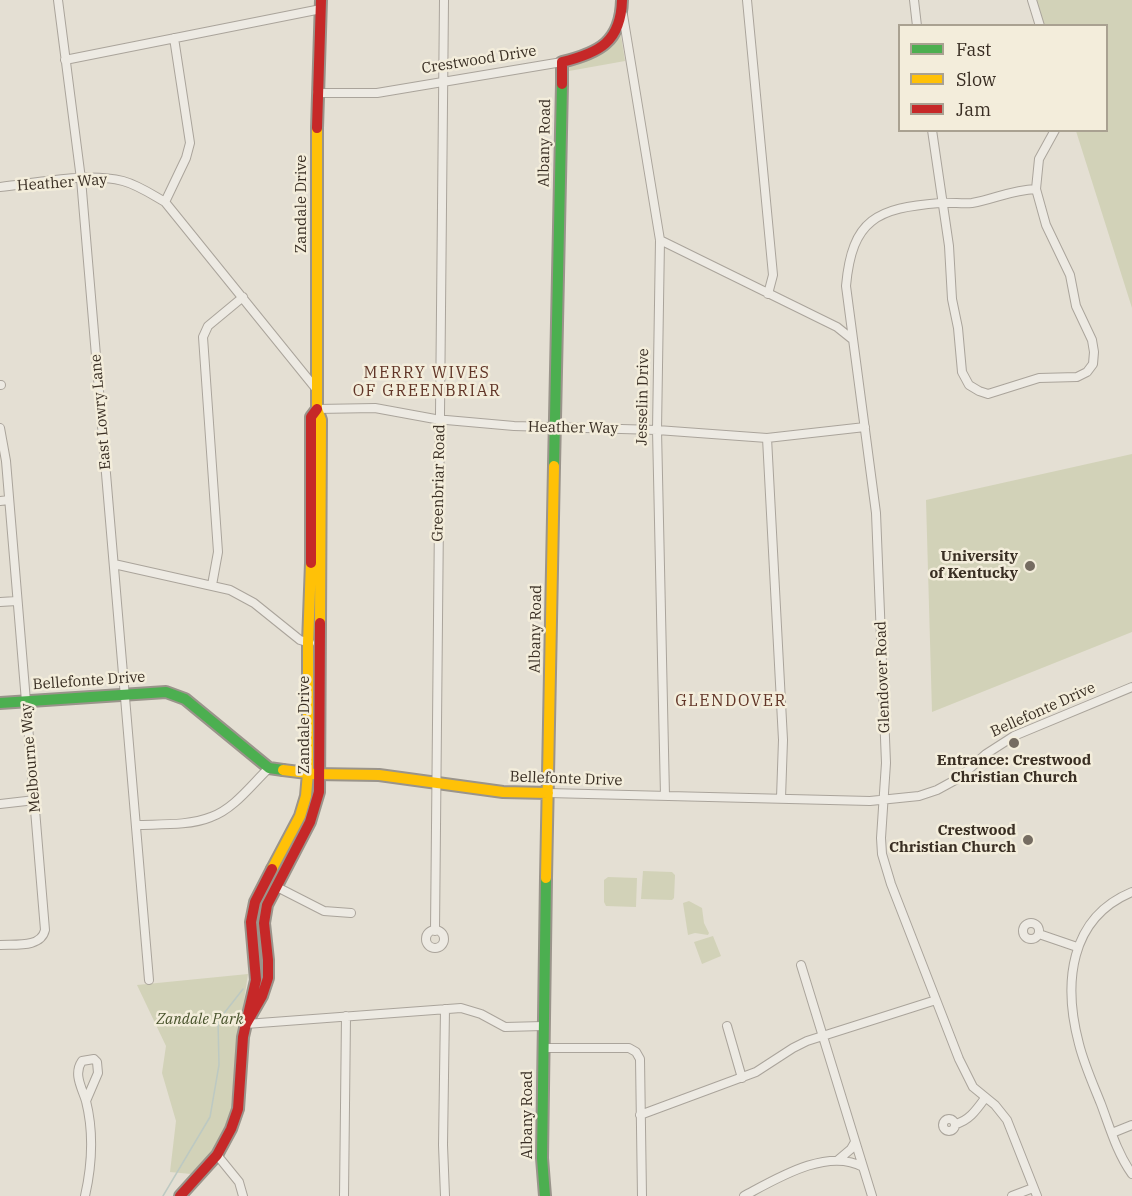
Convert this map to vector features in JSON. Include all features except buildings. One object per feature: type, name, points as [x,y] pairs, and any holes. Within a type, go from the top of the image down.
[{"type":"street","name":"East Lowry Lane","points":[[58,0],[81,179],[149,980]]},
{"type":"street","name":"Greenbriar Road","points":[[435,931],[444,0]]},
{"type":"street","name":"Jesselin Drive","points":[[622,0],[660,240],[657,430],[665,796]]},
{"type":"street","points":[[747,0],[773,275],[768,294]]},
{"type":"street","points":[[914,0],[917,24]]},
{"type":"street","points":[[1032,0],[1039,24]]},
{"type":"street","points":[[65,60],[174,38],[321,4]]},
{"type":"street","name":"Zandale Drive","points":[[246,1024],[268,980],[264,914],[313,818],[321,774],[321,420],[317,409],[317,93],[321,4]]},
{"type":"street","name":"Crestwood Drive","points":[[317,93],[369,93],[562,62],[586,56],[601,49],[616,32],[623,13]]},
{"type":"street","points":[[165,202],[186,158],[190,143],[174,38]]},
{"type":"street","name":"Albany Road","points":[[545,1196],[542,1149],[543,1026],[562,62]]},
{"type":"street","points":[[932,132],[949,246],[952,299],[965,379],[974,388],[988,394],[1032,380],[1080,376],[1091,368],[1094,352],[1092,340],[1076,306],[1070,275],[1046,225],[1036,189],[1039,159],[1054,132]]},
{"type":"street","name":"Heather Way","points":[[0,187],[103,178],[125,182],[165,202],[317,390]]},
{"type":"street","name":"Glendover Road","points":[[1035,1192],[1007,1120],[968,1079],[891,884],[882,854],[881,831],[886,763],[876,513],[846,286],[848,268],[858,236],[871,221],[885,212],[943,202],[974,203],[1009,192],[1036,189]]},
{"type":"street","points":[[660,240],[837,327],[853,340]]},
{"type":"street","points":[[212,585],[218,552],[203,337],[208,326],[243,297]]},
{"type":"street","name":"Heather Way","points":[[317,409],[375,408],[440,419],[506,426],[657,430],[767,438],[865,427]]},
{"type":"street","name":"Zandale Drive","points":[[180,1196],[218,1155],[238,1109],[242,1048],[256,980],[251,922],[255,902],[300,816],[306,796],[311,576],[311,417],[317,409]]},
{"type":"street","name":"Melbourne Way","points":[[0,428],[9,500],[45,934],[36,942],[0,945]]},
{"type":"street","points":[[767,438],[783,740],[781,798]]},
{"type":"street","points":[[0,501],[9,500]]},
{"type":"street","points":[[114,564],[212,585],[246,598],[300,639],[308,643],[321,644]]},
{"type":"street","points":[[0,602],[17,601]]},
{"type":"street","name":"Bellefonte Drive","points":[[0,703],[157,691],[179,696],[269,768],[308,773],[367,774],[503,792],[884,800],[919,796],[937,790],[959,778],[986,754],[1014,736],[1132,687]]},
{"type":"street","points":[[136,825],[210,818],[224,810],[269,768]]},
{"type":"street","points":[[0,804],[35,800]]},
{"type":"street","points":[[277,887],[324,911],[351,913]]},
{"type":"street","points":[[1132,891],[1110,903],[1086,928],[1077,947],[1073,973],[1076,1030],[1085,1062],[1121,1158],[1132,1174]]},
{"type":"street","points":[[1039,934],[1077,947]]},
{"type":"street","points":[[801,965],[872,1196]]},
{"type":"street","points":[[640,1115],[756,1072],[793,1048],[822,1036],[936,1000]]},
{"type":"street","points":[[246,1024],[445,1009],[469,1010],[505,1027],[543,1026]]},
{"type":"street","points":[[445,1009],[443,1145],[445,1196]]},
{"type":"street","points":[[344,1196],[346,1016]]},
{"type":"street","points":[[727,1026],[742,1078]]},
{"type":"street","points":[[543,1048],[629,1048],[635,1050],[640,1059],[642,1196]]},
{"type":"street","points":[[85,1196],[92,1156],[86,1101],[79,1080],[80,1064],[82,1060],[94,1059],[98,1062],[98,1073],[86,1101]]},
{"type":"street","points":[[955,1124],[963,1123],[985,1098]]},
{"type":"street","points":[[1112,1133],[1132,1125]]},
{"type":"street","points":[[838,1160],[851,1149],[855,1142]]},
{"type":"street","points":[[218,1155],[239,1182],[243,1196]]},
{"type":"street","points":[[744,1196],[798,1169],[838,1160],[852,1162],[863,1167]]},
{"type":"street","points":[[1012,1196],[1035,1192]]},
{"type":"green space","points":[[1035,0],[1132,0],[1132,308],[1076,132],[1108,132],[1108,24],[1043,24]]},
{"type":"green space","points":[[619,35],[625,61],[569,71],[570,65],[585,61],[610,47]]},
{"type":"green space","name":"University of Kentucky","points":[[1132,454],[1132,632],[932,712],[926,500]]},
{"type":"green space","points":[[643,871],[672,872],[675,875],[674,898],[672,900],[641,899]]},
{"type":"green space","points":[[608,877],[637,878],[636,907],[606,906],[604,880]]},
{"type":"green space","points":[[689,901],[702,908],[708,935],[695,933],[688,935],[683,903]]},
{"type":"green space","points":[[713,936],[721,956],[702,964],[694,942]]},
{"type":"green space","name":"Zandale Park","points":[[248,974],[230,1117],[215,1148],[191,1174],[170,1172],[176,1121],[162,1073],[166,1046],[137,985]]},
{"type":"waterway","points":[[293,841],[307,813],[313,780]]},
{"type":"waterway","points":[[256,921],[262,966]]},
{"type":"waterway","points":[[163,1196],[210,1117],[219,1065],[218,1021],[243,989]]},
{"type":"traffic: fast","points":[[554,466],[562,84]]},
{"type":"traffic: fast","points":[[0,703],[166,692],[185,699],[269,768],[283,770]]},
{"type":"traffic: fast","points":[[545,1196],[542,1158],[546,878]]},
{"type":"traffic: slow","points":[[317,128],[317,409],[321,420],[320,623]]},
{"type":"traffic: slow","points":[[546,878],[554,466]]},
{"type":"traffic: slow","points":[[272,869],[300,816],[306,796],[311,563]]},
{"type":"traffic: slow","points":[[283,770],[315,774],[379,775],[503,792],[548,793]]},
{"type":"traffic: jam","points":[[317,128],[321,0]]},
{"type":"traffic: jam","points":[[562,84],[562,62],[597,50],[606,43],[617,26],[622,0]]},
{"type":"traffic: jam","points":[[311,563],[311,417],[317,409]]},
{"type":"traffic: jam","points":[[246,1024],[262,996],[268,978],[264,923],[267,905],[310,822],[319,792],[320,623]]},
{"type":"traffic: jam","points":[[180,1196],[217,1155],[231,1129],[238,1109],[243,1037],[256,980],[251,922],[255,902],[272,869]]},
{"type":"place","name":"University of Kentucky","points":[[1030,566]]},
{"type":"place","name":"Entrance: Crestwood Christian Church","points":[[1014,743]]},
{"type":"place","name":"Crestwood Christian Church","points":[[1028,840]]},
{"type":"district","name":"MERRY WIVES OF GREENBRIAR","points":[[427,382]]},
{"type":"district","name":"GLENDOVER","points":[[731,701]]}]
